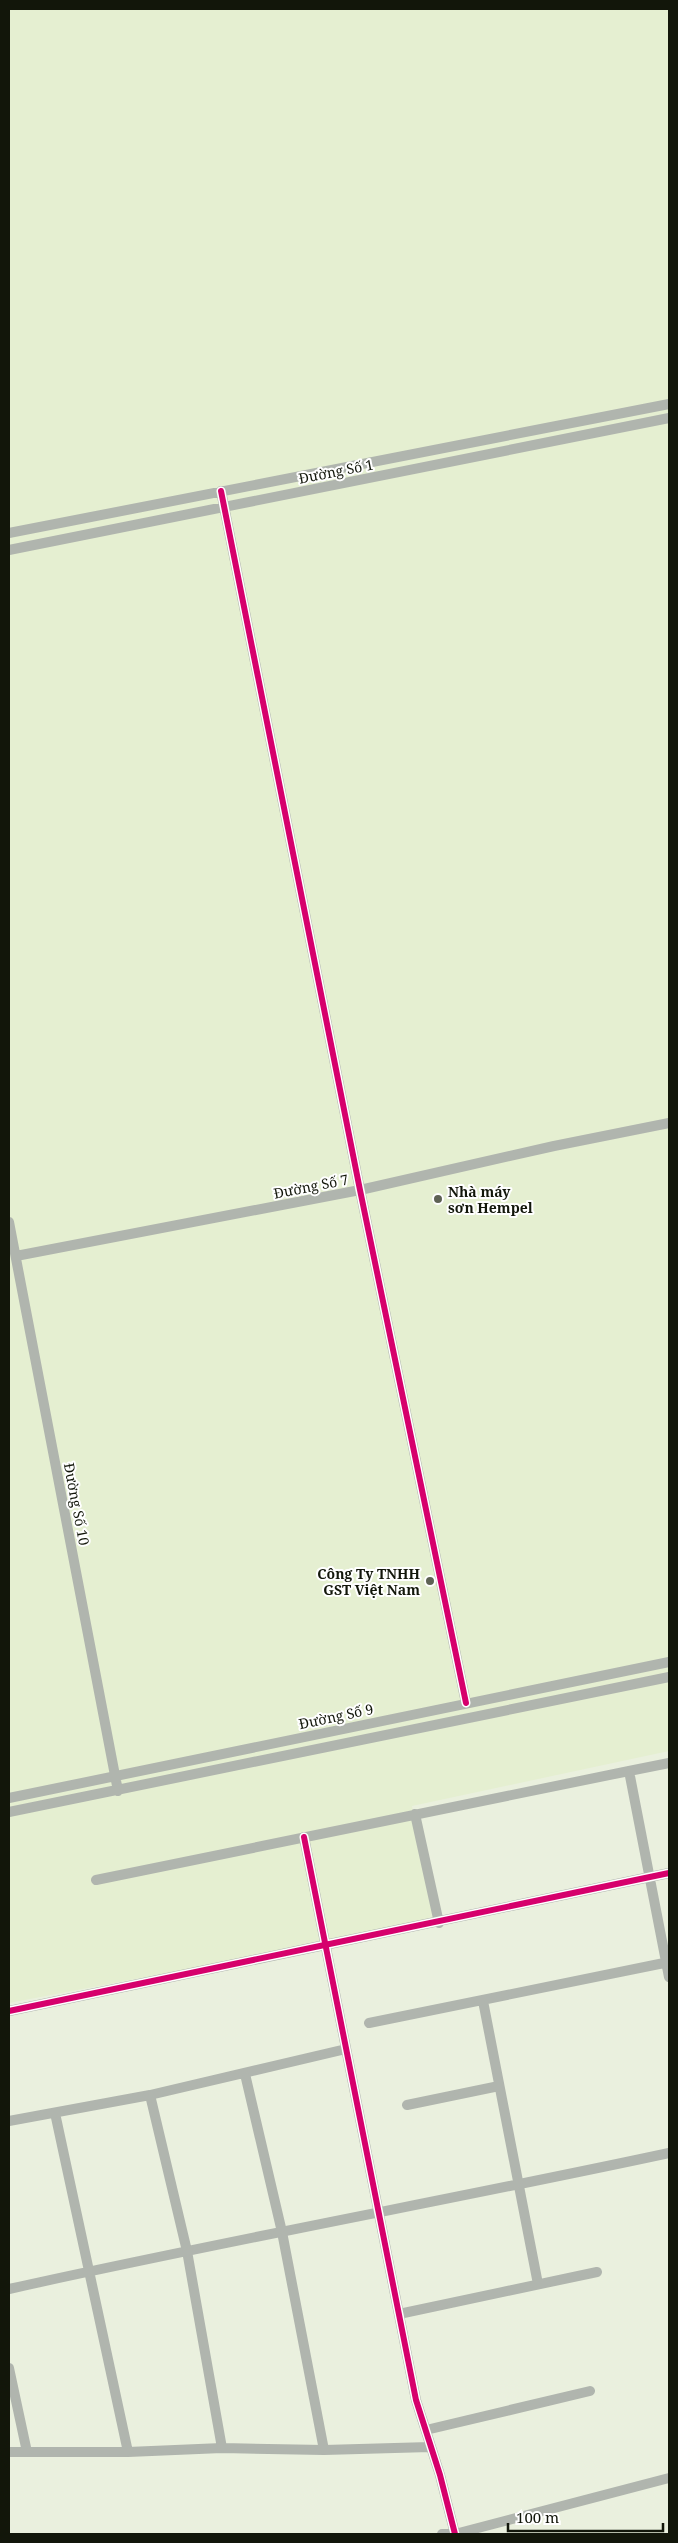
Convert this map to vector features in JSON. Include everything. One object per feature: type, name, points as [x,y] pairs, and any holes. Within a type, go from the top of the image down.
[{"type":"street","name":"Đường Số 1","points":[[9,533],[669,404]]},
{"type":"street","name":"Đường Số 1","points":[[9,550],[669,418]]},
{"type":"street","points":[[221,491],[360,1190],[466,1703]]},
{"type":"street","name":"Đường Số 7","points":[[16,1256],[360,1190],[669,1122]]},
{"type":"street","name":"Đường Số 10","points":[[9,1222],[118,1791]]},
{"type":"street","name":"Đường Số 9","points":[[9,1798],[669,1662]]},
{"type":"street","name":"Đường Số 9","points":[[9,1812],[669,1677]]},
{"type":"street","points":[[96,1880],[669,1763]]},
{"type":"street","points":[[629,1771],[668,1963],[669,1978]]},
{"type":"street","points":[[415,1814],[439,1923]]},
{"type":"street","points":[[304,1838],[416,2400],[455,2534]]},
{"type":"street","points":[[9,2010],[324,1944],[439,1923],[543,1898],[669,1873]]},
{"type":"street","points":[[369,2023],[668,1963]]},
{"type":"street","points":[[483,2001],[517,2185],[538,2284]]},
{"type":"street","points":[[9,2121],[150,2095],[346,2049]]},
{"type":"street","points":[[245,2074],[282,2232],[324,2450]]},
{"type":"street","points":[[407,2105],[499,2086]]},
{"type":"street","points":[[150,2095],[187,2251],[222,2448]]},
{"type":"street","points":[[55,2113],[128,2452]]},
{"type":"street","points":[[9,2289],[378,2211],[517,2185],[669,2153]]},
{"type":"street","points":[[399,2314],[596,2272]]},
{"type":"street","points":[[9,2368],[12,2398],[27,2452]]},
{"type":"street","points":[[426,2430],[590,2391]]},
{"type":"street","points":[[9,2452],[128,2452],[222,2448],[324,2450],[430,2447]]},
{"type":"street","points":[[442,2534],[455,2534],[669,2478]]},
{"type":"shaded area","points":[[9,9],[669,9],[669,1751],[412,1806],[434,1922],[9,2003]]},
{"type":"cycle path","points":[[221,491],[360,1190],[466,1703]]},
{"type":"cycle path","points":[[304,1837],[416,2400],[440,2475],[455,2534]]},
{"type":"cycle path","points":[[9,2011],[669,1873]]},
{"type":"place","name":"Nhà máy sơn Hempel","points":[[438,1199]]},
{"type":"place","name":"Công Ty TNHH GST Việt Nam","points":[[430,1581]]}]
